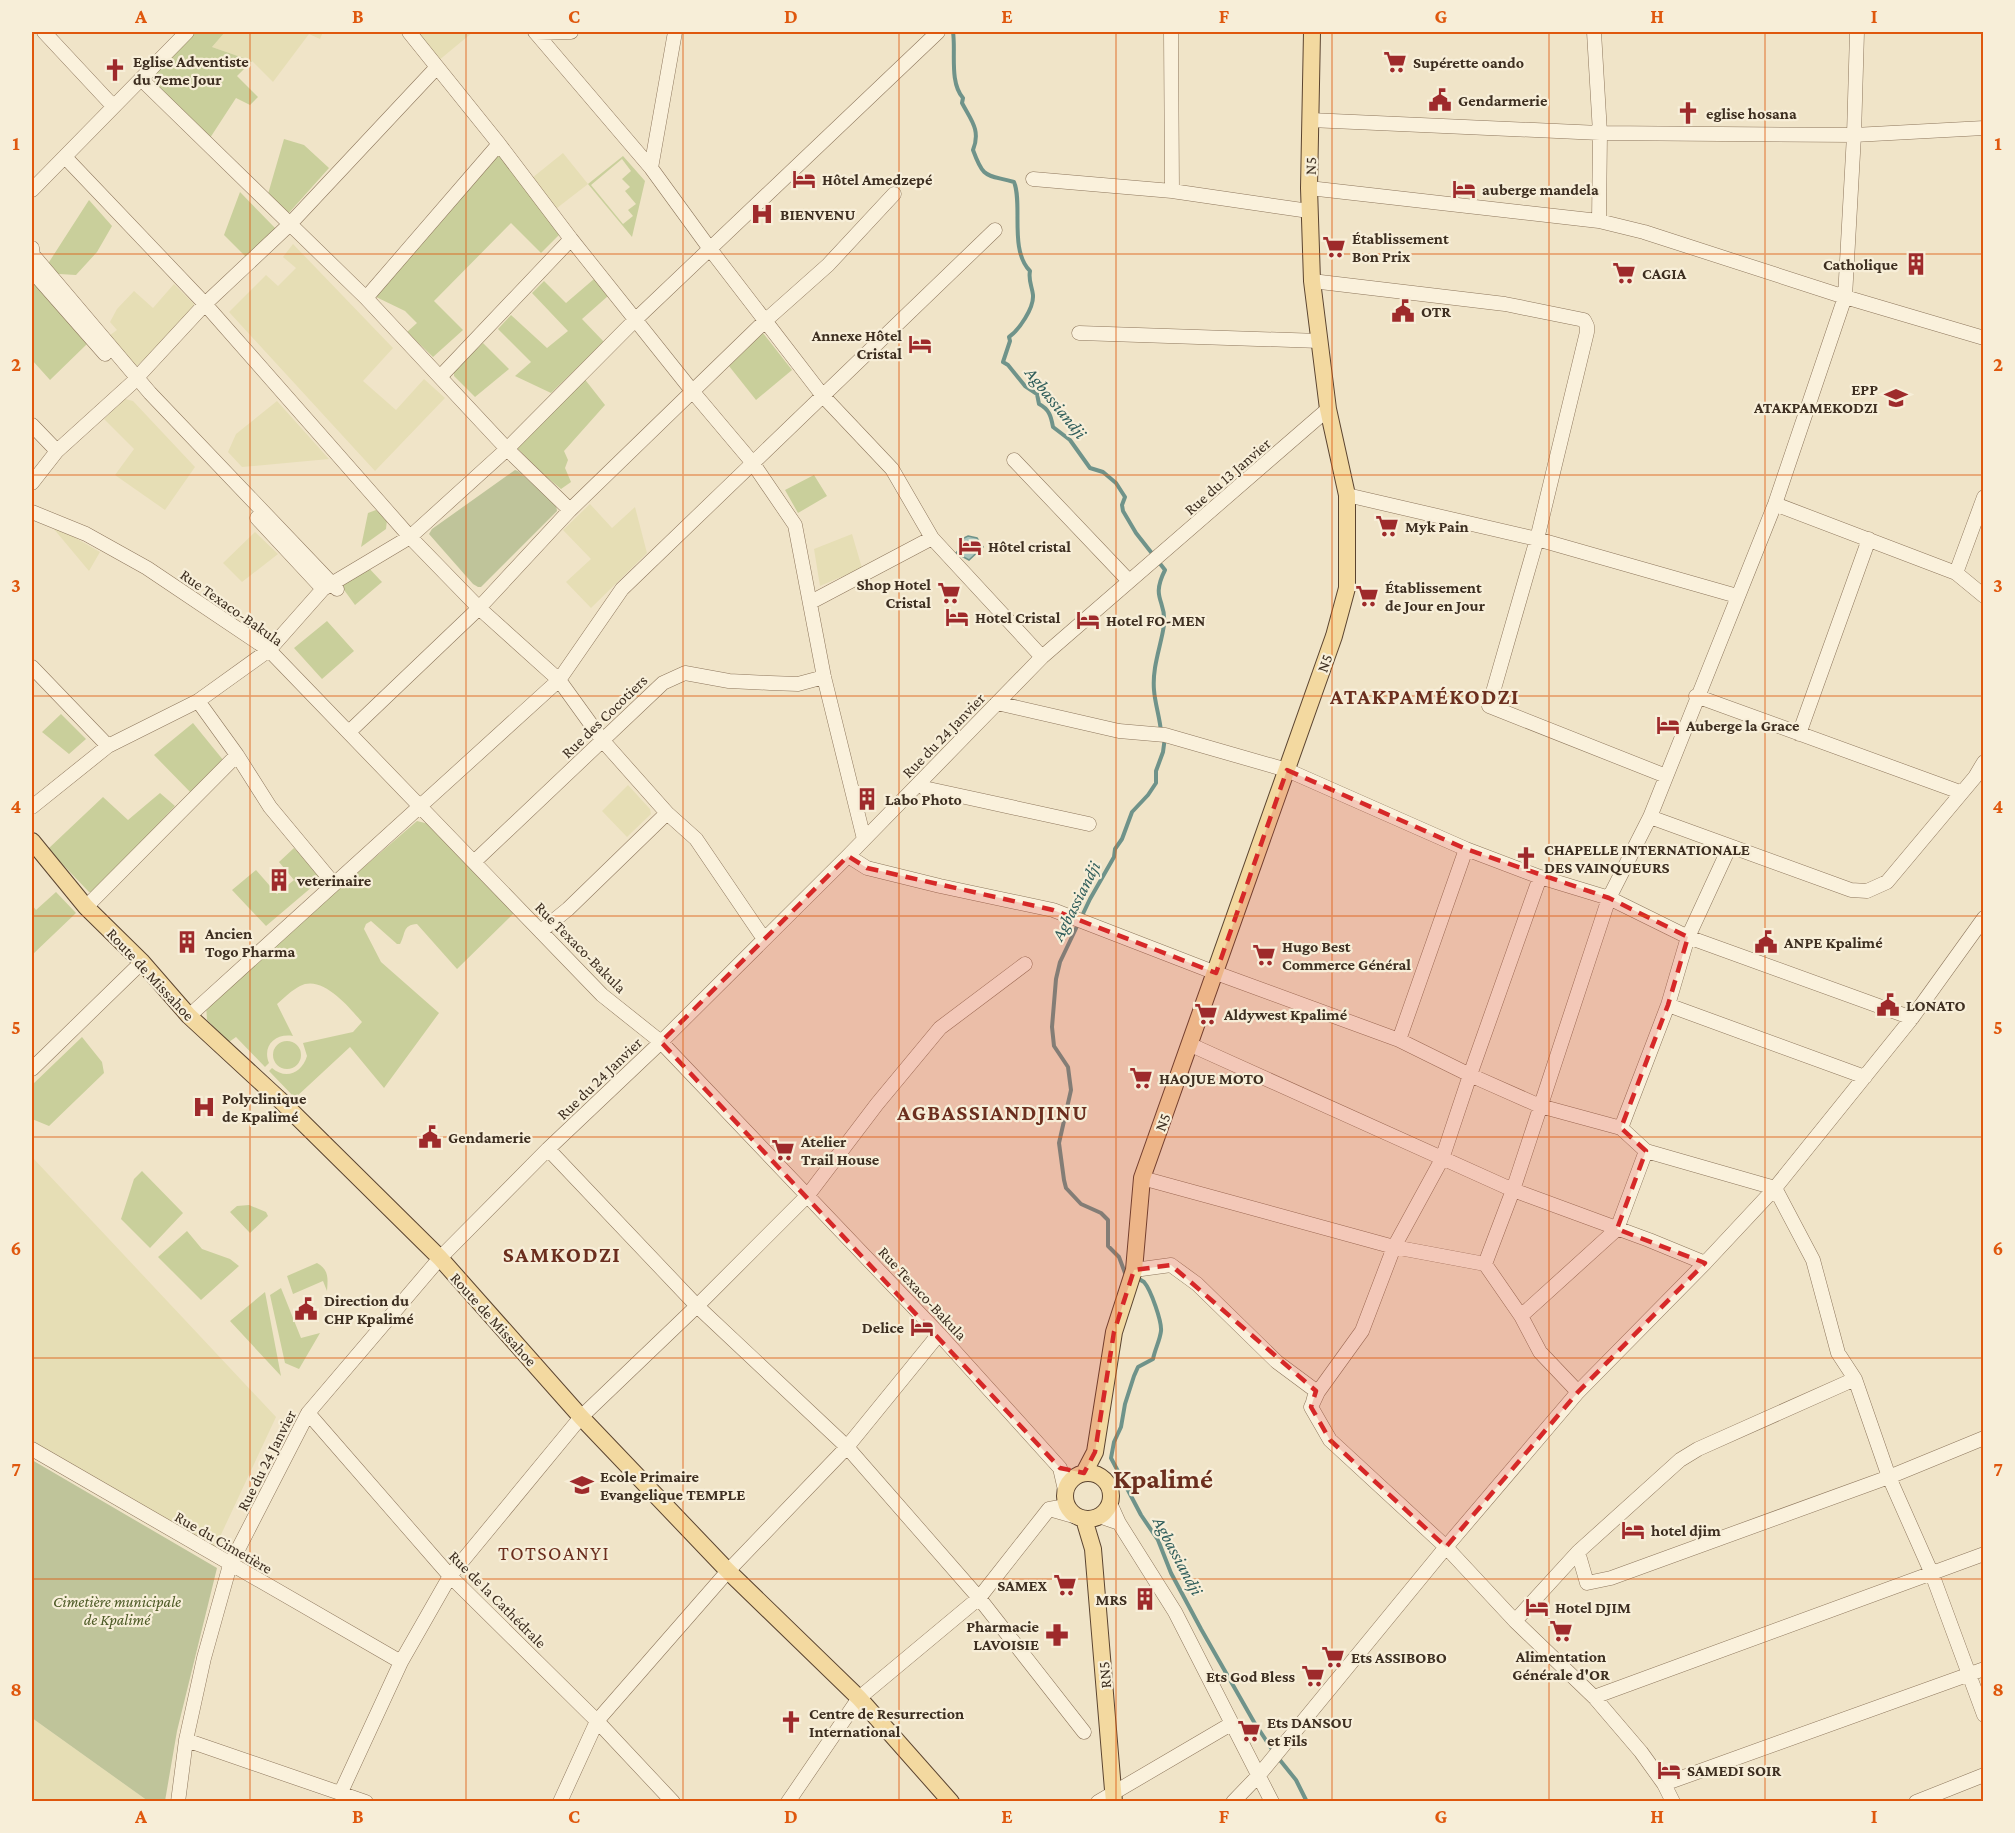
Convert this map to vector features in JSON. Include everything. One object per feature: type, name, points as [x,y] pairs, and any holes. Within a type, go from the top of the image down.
[{"type":"main road","name":"N5","points":[[1084,1473],[1095,1452],[1114,1332],[1132,1275],[1142,1178],[1334,636],[1347,588],[1347,495],[1328,409],[1312,281],[1309,188],[1312,32]]},
{"type":"main road","name":"Route de Missahoe","points":[[32,841],[86,907],[141,962],[189,1016],[279,1099],[440,1258],[581,1417],[728,1571],[859,1698],[951,1802]]},
{"type":"main road","name":"N5","points":[[1095,1452],[1103,1478]]},
{"type":"main road","points":[[1092,1518],[1071,1512],[1066,1498],[1074,1478],[1084,1473],[1096,1474],[1103,1478],[1110,1488],[1110,1503]]},
{"type":"main road","name":"RN5","points":[[1110,1503],[1105,1512],[1092,1518],[1114,1796]]},
{"type":"street","points":[[44,32],[113,106]]},
{"type":"street","points":[[32,190],[187,32]]},
{"type":"street","points":[[409,32],[635,320],[752,462],[795,525],[824,677],[864,839]]},
{"type":"street","points":[[536,32],[571,32]]},
{"type":"street","points":[[536,32],[651,168],[823,396],[892,469],[932,538],[1042,657]]},
{"type":"street","points":[[651,168],[675,32]]},
{"type":"street","points":[[32,807],[108,746],[198,702],[269,650],[330,589],[410,537],[507,449],[635,320],[938,32]]},
{"type":"street","points":[[1171,32],[1172,191]]},
{"type":"street","points":[[1594,32],[1600,133],[1599,221]]},
{"type":"street","points":[[1485,1264],[1513,1190],[1609,897],[1650,817],[1696,696],[1775,504],[1845,297],[1857,32]]},
{"type":"street","points":[[32,483],[57,451],[131,384],[205,304],[289,225],[437,67]]},
{"type":"street","points":[[141,79],[366,298],[507,449],[570,510]]},
{"type":"street","points":[[1310,120],[1600,133],[1854,135],[1983,128]]},
{"type":"street","points":[[366,298],[499,144]]},
{"type":"street","points":[[65,157],[205,304],[410,537],[478,608],[560,680],[603,741],[667,813],[696,839],[764,939]]},
{"type":"street","points":[[1033,178],[1172,191],[1309,211]]},
{"type":"street","points":[[1309,188],[1599,221],[1644,232],[1845,297],[1983,338]]},
{"type":"street","points":[[349,732],[478,608],[570,510],[765,321],[828,265],[894,194]]},
{"type":"street","points":[[189,1016],[560,680],[622,589],[995,230]]},
{"type":"street","points":[[440,377],[571,239]]},
{"type":"street","points":[[32,248],[33,255],[150,393],[330,589]]},
{"type":"street","points":[[32,271],[131,384],[330,589]]},
{"type":"street","points":[[1312,281],[1505,304],[1584,320],[1587,332],[1536,539],[1489,706],[1666,776]]},
{"type":"street","points":[[1079,333],[1320,341]]},
{"type":"street","name":"Rue du 13 Janvier","points":[[1146,567],[1328,409]]},
{"type":"street","points":[[32,425],[57,451]]},
{"type":"street","points":[[1014,460],[1129,581]]},
{"type":"street","points":[[1347,495],[1536,539],[1737,596]]},
{"type":"street","points":[[1956,573],[1983,497]]},
{"type":"street","points":[[1775,504],[1956,573],[1983,596]]},
{"type":"street","name":"Rue Texaco-Bakula","points":[[32,512],[86,534],[147,568],[269,650],[602,994],[661,1042],[939,1334],[1060,1468],[1066,1498]]},
{"type":"street","points":[[811,602],[932,538]]},
{"type":"street","points":[[1799,734],[1869,539]]},
{"type":"street","name":"Rue du 24 Janvier","points":[[178,1802],[186,1740],[204,1658],[230,1565],[308,1413],[440,1258],[548,1149],[661,1042],[848,856],[1042,657],[1146,567]]},
{"type":"street","points":[[32,667],[108,746]]},
{"type":"street","name":"Rue des Cocotiers","points":[[474,862],[663,683],[685,673],[729,681],[798,684],[824,677]]},
{"type":"street","points":[[1696,696],[1960,792]]},
{"type":"street","points":[[198,702],[237,755],[270,807],[334,884]]},
{"type":"street","points":[[997,703],[1119,731],[1165,735],[1287,770],[1466,849],[1540,877],[1609,897],[1688,937],[1912,1018]]},
{"type":"street","points":[[86,907],[237,755]]},
{"type":"street","points":[[1650,817],[1851,890],[1866,891],[1887,882],[1960,792],[1975,777],[1983,762]]},
{"type":"street","points":[[920,783],[924,788],[1089,824]]},
{"type":"street","points":[[541,931],[568,909],[667,813]]},
{"type":"street","points":[[1621,1128],[1668,1005],[1688,937],[1730,846]]},
{"type":"street","points":[[1399,1040],[1466,849]]},
{"type":"street","points":[[848,856],[867,868],[1053,910],[1399,1040],[1540,1106],[1621,1128],[1646,1151],[1775,1188],[1813,1260],[1838,1353],[1855,1379],[1889,1477],[1932,1574],[1983,1715]]},
{"type":"street","points":[[1311,1407],[1318,1392],[1362,1331],[1394,1247],[1442,1159],[1540,877]]},
{"type":"street","points":[[1233,1802],[1259,1775],[1446,1547],[1578,1392],[1775,1188],[1912,1018],[1983,918]]},
{"type":"street","points":[[32,1069],[141,962]]},
{"type":"street","points":[[341,1792],[401,1662],[450,1576],[581,1417],[698,1306],[808,1195],[877,1104],[940,1028],[1025,964]]},
{"type":"street","points":[[1668,1005],[1865,1077]]},
{"type":"street","points":[[1191,1045],[1513,1190],[1705,1263]]},
{"type":"street","points":[[548,1149],[698,1306],[847,1447],[979,1598],[1084,1732]]},
{"type":"street","points":[[1521,1316],[1617,1229],[1646,1151]]},
{"type":"street","points":[[1142,1178],[1394,1247],[1485,1264],[1521,1316],[1540,1352],[1578,1392]]},
{"type":"street","points":[[1132,1275],[1172,1265],[1197,1284],[1277,1362],[1316,1391],[1311,1407],[1330,1440],[1446,1547],[1515,1621],[1594,1697],[1641,1752],[1664,1784],[1673,1802]]},
{"type":"street","points":[[560,1802],[597,1721],[728,1571],[847,1447],[939,1334]]},
{"type":"street","points":[[1515,1621],[1578,1552],[1680,1460],[1698,1449],[1855,1379]]},
{"type":"street","name":"Rue de la Cathédrale","points":[[308,1413],[450,1576],[597,1721],[673,1802]]},
{"type":"street","points":[[1578,1552],[1587,1583],[1611,1578],[1889,1477],[1983,1438]]},
{"type":"street","name":"Rue du Cimetière","points":[[32,1449],[401,1662]]},
{"type":"street","points":[[1060,1468],[1084,1473]]},
{"type":"street","points":[[788,1802],[859,1698],[979,1598],[1049,1509],[1066,1498]]},
{"type":"street","points":[[1110,1503],[1119,1523],[1175,1612],[1272,1802]]},
{"type":"street","points":[[1049,1509],[1119,1523]]},
{"type":"street","points":[[1594,1697],[1983,1554]]},
{"type":"street","points":[[1664,1784],[1983,1669]]},
{"type":"street","points":[[1098,1802],[1114,1796],[1231,1724]]},
{"type":"street","points":[[186,1740],[366,1802]]},
{"type":"street","points":[[1916,1802],[1983,1775]]},
{"type":"highlighted area","points":[[1287,770],[1466,849],[1609,898],[1688,937],[1668,1005],[1621,1128],[1646,1151],[1617,1229],[1705,1263],[1578,1392],[1446,1547],[1330,1440],[1311,1407],[1316,1391],[1171,1265],[1134,1270],[1114,1332],[1095,1452],[1084,1473],[1060,1468],[661,1042],[848,856],[867,868],[1053,910],[1216,973]]},
{"type":"shaded area","points":[[225,32],[323,32],[320,39],[309,34],[273,82],[252,61],[212,47]]},
{"type":"shaded area","points":[[416,32],[473,32],[438,61]]},
{"type":"shaded area","points":[[563,153],[588,184],[557,208],[532,178]]},
{"type":"shaded area","points":[[293,244],[393,348],[363,381],[396,410],[424,379],[445,398],[375,471],[229,312],[266,275],[278,286],[296,268],[283,257]]},
{"type":"shaded area","points":[[174,284],[194,304],[195,313],[129,373],[102,341],[117,330],[110,322],[117,309],[134,291],[153,308]]},
{"type":"shaded area","points":[[125,399],[133,401],[195,467],[165,510],[115,475],[134,449],[104,419]]},
{"type":"shaded area","points":[[277,401],[329,459],[242,467],[228,452],[236,434]]},
{"type":"shaded area","points":[[590,504],[612,528],[635,507],[647,553],[591,608],[566,582],[591,559],[563,530]]},
{"type":"shaded area","points":[[48,522],[100,552],[89,571]]},
{"type":"shaded area","points":[[255,532],[278,554],[242,582],[223,563]]},
{"type":"shaded area","points":[[852,534],[862,568],[820,586],[814,549]]},
{"type":"shaded area","points":[[628,785],[650,809],[651,814],[627,837],[602,811]]},
{"type":"shaded area","points":[[32,1157],[276,1417],[211,1556],[32,1446]]},
{"type":"shaded area","points":[[32,1718],[148,1801],[32,1801]]},
{"type":"green space","points":[[194,32],[225,32],[212,47],[252,61],[237,76],[258,97],[250,105],[236,98],[210,138],[155,84],[154,76]]},
{"type":"green space","points":[[284,139],[304,145],[329,168],[287,215],[268,194]]},
{"type":"green space","points":[[498,154],[561,233],[541,253],[511,223],[434,301],[463,330],[433,357],[407,332],[417,323],[405,311],[374,296]]},
{"type":"green space","points":[[623,156],[645,181],[632,237],[588,184]],"holes":[[[622,159],[631,171],[622,179],[630,187],[625,191],[636,204],[628,210],[633,216],[623,224],[591,185]]]},
{"type":"green space","points":[[240,192],[276,229],[247,258],[224,235]]},
{"type":"green space","points":[[89,200],[112,226],[97,252],[76,275],[42,273]]},
{"type":"green space","points":[[32,279],[87,344],[50,380],[32,360]]},
{"type":"green space","points":[[594,279],[608,296],[582,319],[604,342],[551,393],[515,376],[531,362],[498,329],[511,315],[547,348],[568,331],[532,293],[544,281],[566,303]]},
{"type":"green space","points":[[763,333],[792,370],[756,400],[729,366]]},
{"type":"green space","points":[[483,343],[509,369],[475,397],[454,376],[454,371]]},
{"type":"green space","points":[[583,377],[605,405],[564,451],[568,460],[565,468],[571,482],[561,489],[517,448]]},
{"type":"green space","points":[[515,470],[556,504],[557,511],[481,587],[478,587],[429,534],[432,529]]},
{"type":"green space","points":[[814,475],[827,496],[798,513],[785,490]]},
{"type":"green space","points":[[376,510],[387,520],[386,529],[361,547],[368,513]]},
{"type":"green space","points":[[366,565],[382,582],[355,605],[339,583]]},
{"type":"green space","points":[[327,621],[354,651],[322,679],[294,648]]},
{"type":"green space","points":[[61,714],[86,739],[69,754],[42,732]]},
{"type":"green space","points":[[193,723],[228,766],[195,797],[154,755]]},
{"type":"green space","points":[[160,793],[175,806],[95,892],[89,892],[48,849],[103,797],[128,820]]},
{"type":"green space","points":[[417,821],[429,824],[515,912],[457,969],[417,924],[407,928],[400,944],[397,944],[371,921],[366,924],[364,929],[381,962],[439,1013],[384,1088],[350,1047],[295,1098],[269,1071],[272,1068],[283,1074],[293,1073],[301,1067],[307,1056],[303,1043],[353,1032],[362,1022],[350,1008],[326,988],[317,984],[308,983],[294,990],[277,1004],[293,1036],[281,1037],[272,1042],[267,1051],[269,1063],[265,1067],[236,1037],[229,1042],[207,1020],[206,1004]]},
{"type":"green space","points":[[294,848],[319,875],[319,881],[266,926],[232,890],[256,870],[277,894],[294,880],[279,862]]},
{"type":"green space","points":[[56,892],[76,913],[32,955],[32,905],[36,910]]},
{"type":"green space","points":[[82,1037],[102,1062],[104,1073],[49,1126],[32,1119],[32,1085]]},
{"type":"green space","points":[[287,1041],[297,1045],[301,1055],[297,1065],[287,1069],[277,1065],[273,1055],[277,1045]]},
{"type":"green space","points":[[142,1171],[183,1213],[150,1248],[121,1219],[134,1179]]},
{"type":"green space","points":[[249,1205],[266,1212],[268,1216],[250,1233],[230,1212],[237,1206]]},
{"type":"green space","points":[[187,1231],[202,1249],[230,1259],[239,1266],[201,1300],[158,1257]]},
{"type":"green space","points":[[317,1263],[324,1268],[327,1275],[327,1291],[323,1281],[293,1294],[287,1276]]},
{"type":"green space","points":[[281,1288],[301,1338],[320,1333],[299,1369],[285,1363],[270,1295]]},
{"type":"green space","points":[[265,1292],[281,1376],[230,1321]]},
{"type":"green space","name":"Cimetière municipale de Kpalimé","points":[[32,1460],[217,1568],[177,1731],[165,1801],[148,1801],[32,1718]]},
{"type":"water","points":[[968,536],[977,538],[983,547],[969,560],[956,553],[962,546],[960,540]]},
{"type":"waterway","name":"Agbassiandji","points":[[953,32],[954,75],[963,98],[962,103],[972,120],[975,131],[973,150],[983,171],[1014,182],[1020,251],[1030,271],[1033,300],[1021,324],[1009,337],[1010,341],[1003,362],[1025,386],[1037,394],[1039,404],[1049,413],[1053,427],[1070,440],[1090,468],[1103,472],[1116,483],[1125,497],[1122,505],[1123,511],[1136,533],[1165,570],[1159,588],[1164,625],[1155,665],[1154,681],[1161,732]]},
{"type":"waterway","name":"Agbassiandji","points":[[1129,1275],[1125,1273],[1119,1257],[1108,1246],[1108,1220],[1101,1213],[1081,1204],[1066,1188],[1059,1143],[1071,1090],[1068,1067],[1054,1046],[1052,1027],[1056,979],[1060,962],[1090,899],[1114,857],[1115,849],[1122,839],[1132,812],[1156,783],[1156,771],[1163,752],[1165,737]]},
{"type":"waterway","name":"Agbassiandji","points":[[1136,1278],[1144,1282],[1150,1292],[1161,1331],[1153,1359],[1138,1367],[1134,1376],[1111,1458],[1141,1515],[1158,1540],[1171,1573],[1201,1629],[1254,1722],[1296,1780],[1307,1802]]},
{"type":"place","name":"Supérette oando","points":[[1395,62]]},
{"type":"place","name":"Eglise Adventiste du 7eme Jour","points":[[115,70]]},
{"type":"place","name":"Gendarmerie","points":[[1440,100]]},
{"type":"place","name":"eglise hosana","points":[[1688,113]]},
{"type":"place","name":"Hôtel Amedzepé","points":[[804,179]]},
{"type":"place","name":"auberge mandela","points":[[1464,189]]},
{"type":"place","name":"BIENVENU","points":[[762,214]]},
{"type":"place","name":"Établissement Bon Prix","points":[[1334,247]]},
{"type":"place","name":"Catholique","points":[[1916,264]]},
{"type":"place","name":"CAGIA","points":[[1624,273]]},
{"type":"place","name":"OTR","points":[[1403,311]]},
{"type":"place","name":"Annexe Hôtel Cristal","points":[[920,344]]},
{"type":"place","name":"EPP ATAKPAMEKODZI","points":[[1896,398]]},
{"type":"place","name":"Myk Pain","points":[[1387,526]]},
{"type":"place","name":"Hôtel cristal","points":[[970,546]]},
{"type":"place","name":"Shop Hotel Cristal","points":[[949,593]]},
{"type":"place","name":"Établissement de Jour en Jour","points":[[1367,596]]},
{"type":"place","name":"Hotel Cristal","points":[[957,617]]},
{"type":"place","name":"Hotel FO-MEN","points":[[1088,620]]},
{"type":"place","name":"Auberge la Grace","points":[[1668,725]]},
{"type":"place","name":"Labo Photo","points":[[867,799]]},
{"type":"place","name":"CHAPELLE INTERNATIONALE DES VAINQUEURS","points":[[1526,858]]},
{"type":"place","name":"veterinaire","points":[[279,880]]},
{"type":"place","name":"Ancien Togo Pharma","points":[[187,942]]},
{"type":"place","name":"ANPE Kpalimé","points":[[1766,942]]},
{"type":"place","name":"Hugo Best Commerce Général","points":[[1264,955]]},
{"type":"place","name":"LONATO","points":[[1888,1005]]},
{"type":"place","name":"Aldywest Kpalimé","points":[[1206,1014]]},
{"type":"place","name":"HAOJUE MOTO","points":[[1141,1078]]},
{"type":"place","name":"Polyclinique de Kpalimé","points":[[204,1107]]},
{"type":"place","name":"Gendamerie","points":[[430,1137]]},
{"type":"place","name":"Atelier Trail House","points":[[783,1150]]},
{"type":"place","name":"Direction du CHP Kpalimé","points":[[306,1309]]},
{"type":"place","name":"Delice","points":[[922,1327]]},
{"type":"place","name":"Ecole Primaire Evangelique TEMPLE","points":[[582,1485]]},
{"type":"place","name":"hotel djim","points":[[1633,1530]]},
{"type":"place","name":"SAMEX","points":[[1065,1585]]},
{"type":"place","name":"MRS","points":[[1145,1599]]},
{"type":"place","name":"Hotel DJIM","points":[[1537,1607]]},
{"type":"place","name":"Alimentation Générale d'OR","points":[[1561,1631]]},
{"type":"place","name":"Pharmacie LAVOISIE","points":[[1057,1635]]},
{"type":"place","name":"Ets ASSIBOBO","points":[[1333,1657]]},
{"type":"place","name":"Ets God Bless","points":[[1313,1676]]},
{"type":"place","name":"Centre de Resurrection International","points":[[791,1722]]},
{"type":"place","name":"Ets DANSOU et Fils","points":[[1249,1731]]},
{"type":"place","name":"SAMEDI SOIR","points":[[1669,1770]]},
{"type":"district","name":"ATAKPAMÉKODZI","points":[[1425,696]]},
{"type":"district","name":"AGBASSIANDJINU","points":[[993,1112]]},
{"type":"district","name":"SAMKODZI","points":[[562,1254]]},
{"type":"district","name":"Kpalimé","points":[[1163,1478]]},
{"type":"district","name":"TOTSOANYI","points":[[554,1553]]}]
